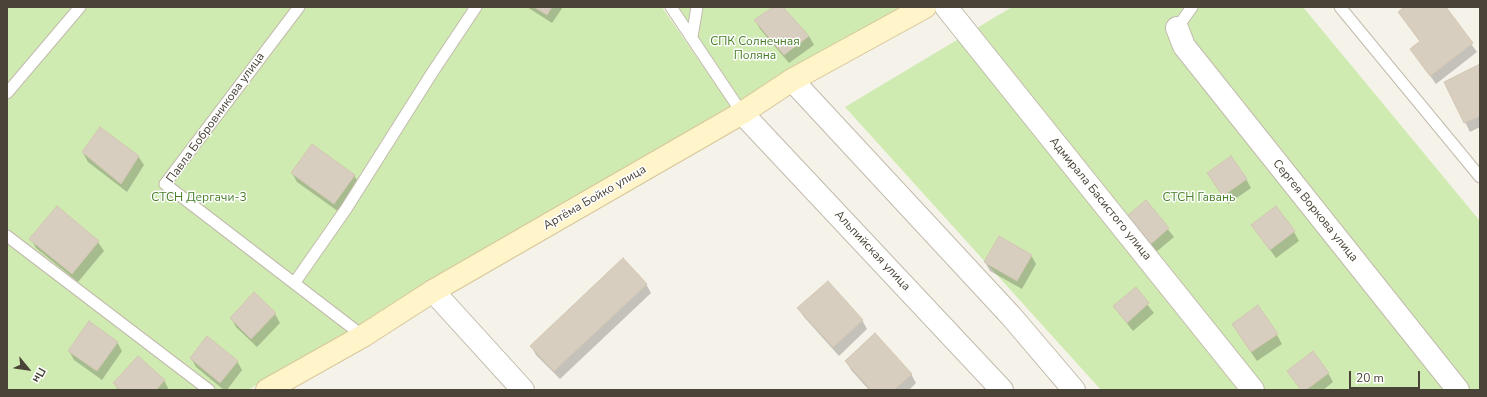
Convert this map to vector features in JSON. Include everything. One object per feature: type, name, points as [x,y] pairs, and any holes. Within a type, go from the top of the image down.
[{"type":"main road","name":"Артёма Бойко улица","points":[[267,390],[363,336],[433,291],[742,113],[792,80],[925,7]]},
{"type":"street","name":"Адмирала Басистого улица","points":[[946,7],[1253,390]]},
{"type":"street","name":"Сергея Воркова улица","points":[[1177,28],[1184,46],[1458,390]]},
{"type":"street","points":[[792,80],[1011,316],[1074,390]]},
{"type":"street","name":"Альпийская улица","points":[[742,113],[1002,390]]},
{"type":"street","points":[[433,291],[523,390]]},
{"type":"lane","points":[[7,94],[80,7]]},
{"type":"lane","name":"Павла Бобровникова улица","points":[[299,7],[165,184],[295,282],[363,336]]},
{"type":"lane","points":[[295,282],[346,209],[432,73],[476,7]]},
{"type":"lane","points":[[671,7],[742,113]]},
{"type":"lane","points":[[692,37],[697,7]]},
{"type":"lane","points":[[1177,28],[1192,7]]},
{"type":"lane","points":[[1340,7],[1480,177]]},
{"type":"lane","points":[[9,241],[209,390]]},
{"type":"green space","name":"СТСН Дергачи-3","points":[[7,7],[662,7],[732,108],[248,390],[7,390]]},
{"type":"green space","name":"СПК Солнечная Поляна","points":[[674,7],[913,7],[742,105]]},
{"type":"green space","name":"СТСН Гавань","points":[[1012,7],[1303,7],[1480,221],[1480,390],[1101,390],[845,107]]},
{"type":"building","points":[[534,7],[552,7],[547,15]]},
{"type":"building","points":[[773,7],[783,7],[809,36],[784,55],[754,20]]},
{"type":"building","points":[[1404,7],[1446,7],[1473,43],[1430,76],[1410,49],[1420,41],[1398,12]]},
{"type":"building","points":[[1480,64],[1480,116],[1464,123],[1444,82]]},
{"type":"building","points":[[100,127],[139,156],[121,184],[82,152]]},
{"type":"building","points":[[312,144],[355,175],[334,204],[291,173]]},
{"type":"building","points":[[1231,156],[1247,179],[1223,196],[1207,173]]},
{"type":"building","points":[[1146,200],[1169,228],[1151,244],[1127,216]]},
{"type":"building","points":[[57,206],[99,241],[72,274],[29,239]]},
{"type":"building","points":[[1276,206],[1295,231],[1270,250],[1251,225]]},
{"type":"building","points":[[999,236],[1032,255],[1017,281],[984,262]]},
{"type":"building","points":[[623,258],[647,284],[554,371],[530,346]]},
{"type":"building","points":[[828,281],[863,320],[833,347],[797,308]]},
{"type":"building","points":[[1136,287],[1149,303],[1127,323],[1113,306]]},
{"type":"building","points":[[254,292],[276,313],[251,339],[230,318]]},
{"type":"building","points":[[1258,305],[1278,334],[1251,352],[1232,324]]},
{"type":"building","points":[[89,321],[118,342],[97,371],[68,351]]},
{"type":"building","points":[[875,333],[912,374],[894,390],[871,390],[845,361]]},
{"type":"building","points":[[207,336],[238,361],[220,383],[190,358]]},
{"type":"building","points":[[1313,351],[1329,373],[1306,390],[1301,390],[1287,371]]},
{"type":"building","points":[[138,356],[165,380],[156,390],[120,390],[113,383]]}]
